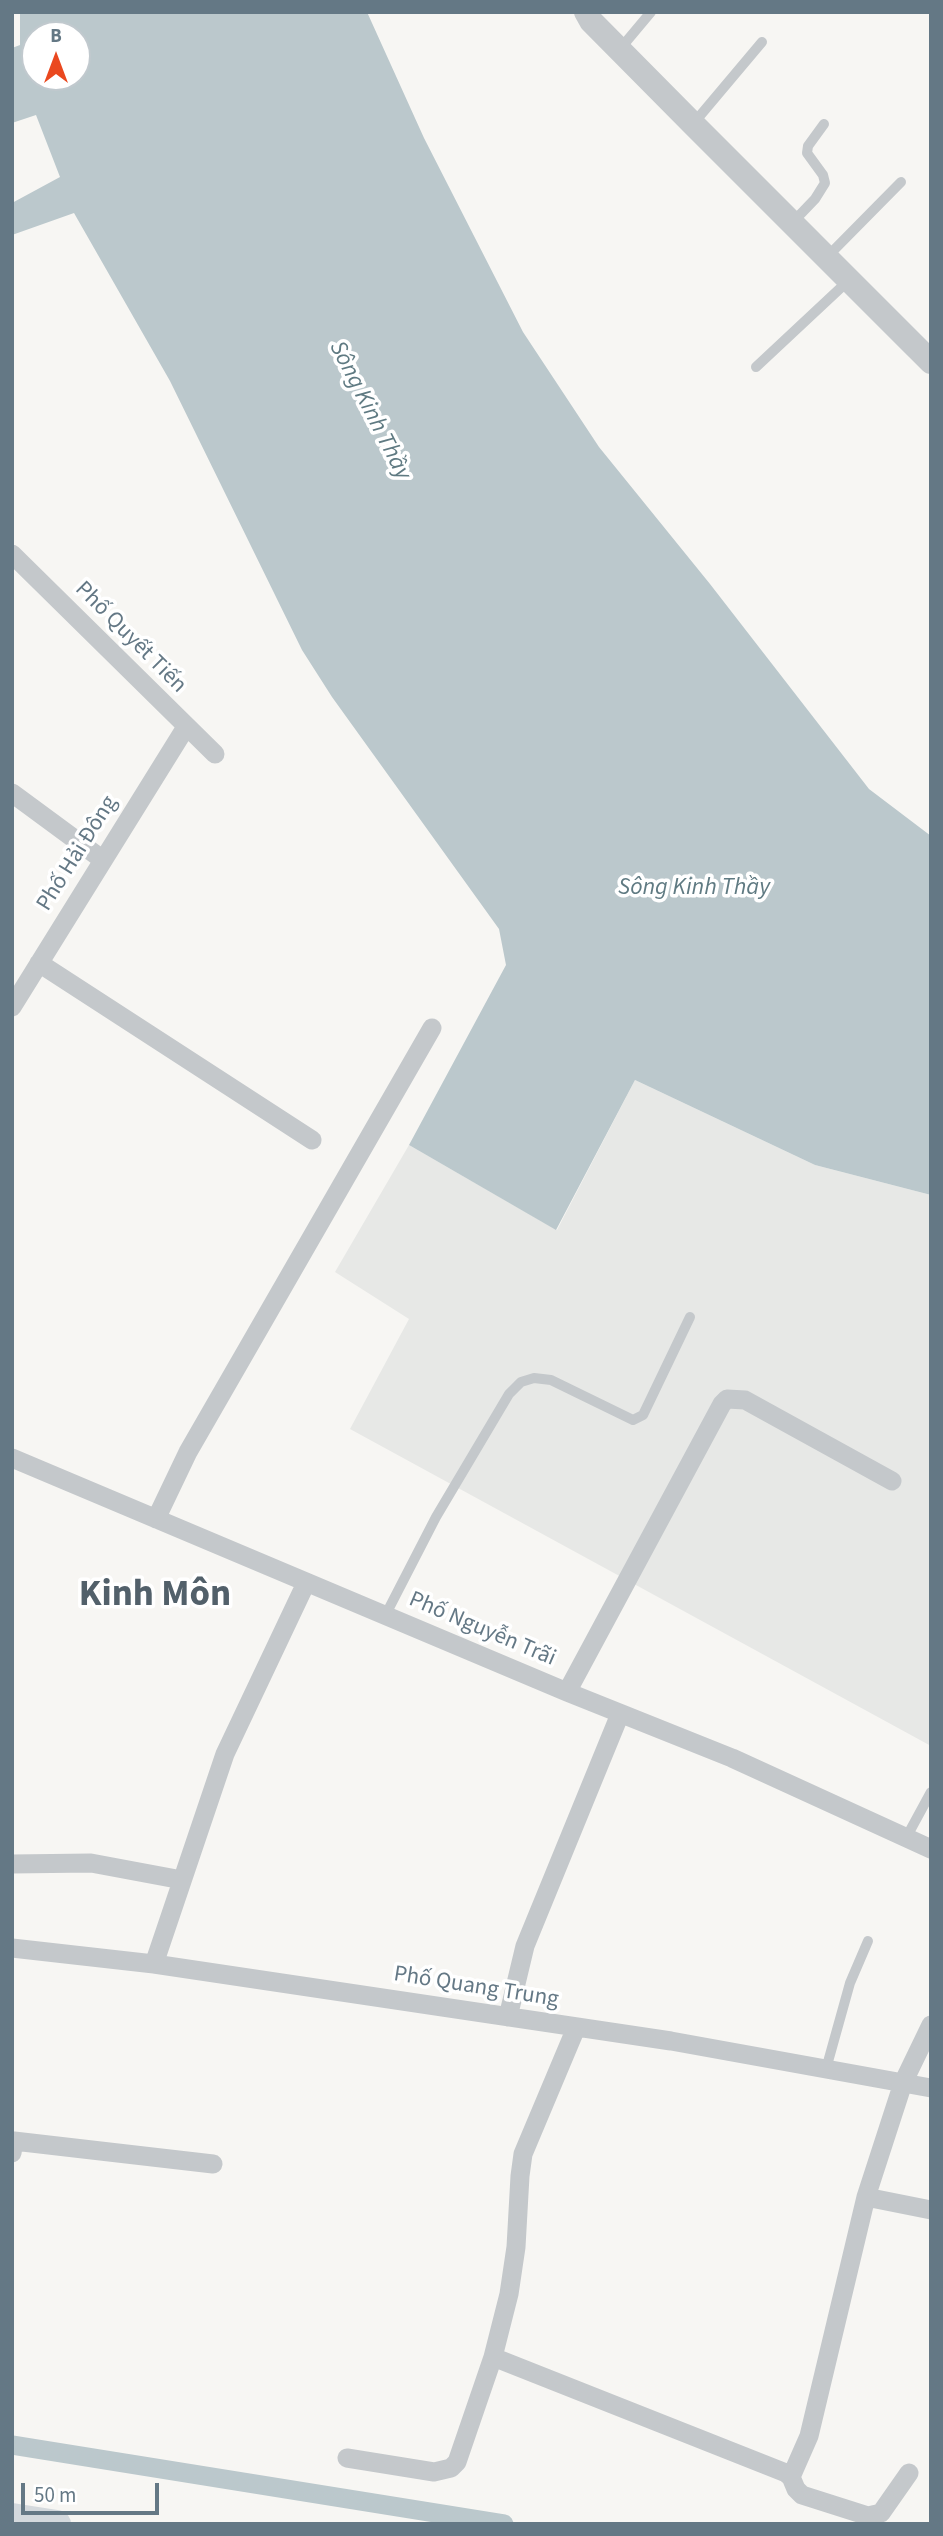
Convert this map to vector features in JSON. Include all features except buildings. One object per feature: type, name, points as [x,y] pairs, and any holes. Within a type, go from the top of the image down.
[{"type":"main road","points":[[12,2517],[57,2524]]},
{"type":"street","points":[[586,12],[619,50],[931,362]]},
{"type":"street","name":"Phố Quyết Tiến","points":[[12,554],[215,754]]},
{"type":"street","name":"Phố Hải Đông","points":[[12,1007],[186,727]]},
{"type":"street","points":[[12,793],[103,860]]},
{"type":"street","points":[[39,963],[312,1140]]},
{"type":"street","points":[[156,1518],[188,1452],[432,1028]]},
{"type":"street","points":[[567,1692],[727,1399],[745,1400],[892,1481]]},
{"type":"street","name":"Phố Nguyễn Trãi","points":[[12,1458],[567,1692],[732,1758],[931,1849]]},
{"type":"street","points":[[154,1964],[225,1754],[306,1583]]},
{"type":"street","points":[[508,2017],[525,1947],[620,1714]]},
{"type":"street","points":[[12,1864],[91,1863],[182,1880]]},
{"type":"street","name":"Phố Quang Trung","points":[[12,1948],[154,1964],[671,2041],[931,2088]]},
{"type":"street","points":[[791,2477],[809,2435],[866,2197],[903,2082],[931,2025]]},
{"type":"street","points":[[347,2458],[434,2472],[451,2468],[457,2462],[493,2357],[514,2270],[523,2154],[576,2028]]},
{"type":"street","points":[[12,2153],[15,2141],[214,2164]]},
{"type":"street","points":[[866,2197],[931,2210]]},
{"type":"street","points":[[493,2357],[791,2477],[796,2489],[803,2496],[868,2516],[881,2513],[909,2473]]},
{"type":"lane","points":[[619,50],[651,12]]},
{"type":"lane","points":[[692,124],[762,41]]},
{"type":"lane","points":[[791,223],[815,199],[825,183],[823,175],[807,153],[808,146],[824,124]]},
{"type":"lane","points":[[826,258],[901,181]]},
{"type":"lane","points":[[756,367],[848,280]]},
{"type":"lane","points":[[385,1616],[436,1517],[509,1394],[521,1382],[534,1378],[551,1380],[633,1420],[643,1415],[690,1317]]},
{"type":"lane","points":[[906,1838],[931,1791]]},
{"type":"lane","points":[[826,2069],[850,1983],[868,1941]]},
{"type":"shaded area","points":[[635,1080],[815,1165],[931,1195],[931,1746],[350,1429],[409,1319],[335,1272],[409,1145],[557,1230]]},
{"type":"water","name":"Sông Kinh Thầy","points":[[20,12],[367,12],[424,138],[523,332],[599,447],[710,584],[869,789],[931,836],[931,1195],[815,1165],[635,1080],[556,1230],[409,1145],[506,965],[499,929],[332,697],[302,650],[170,381],[74,213],[12,235],[12,203],[60,177],[36,115],[12,123],[12,48],[20,45]]},
{"type":"waterway","points":[[12,2445],[504,2524]]},
{"type":"district","name":"Kinh Môn","points":[[155,1597]]}]
